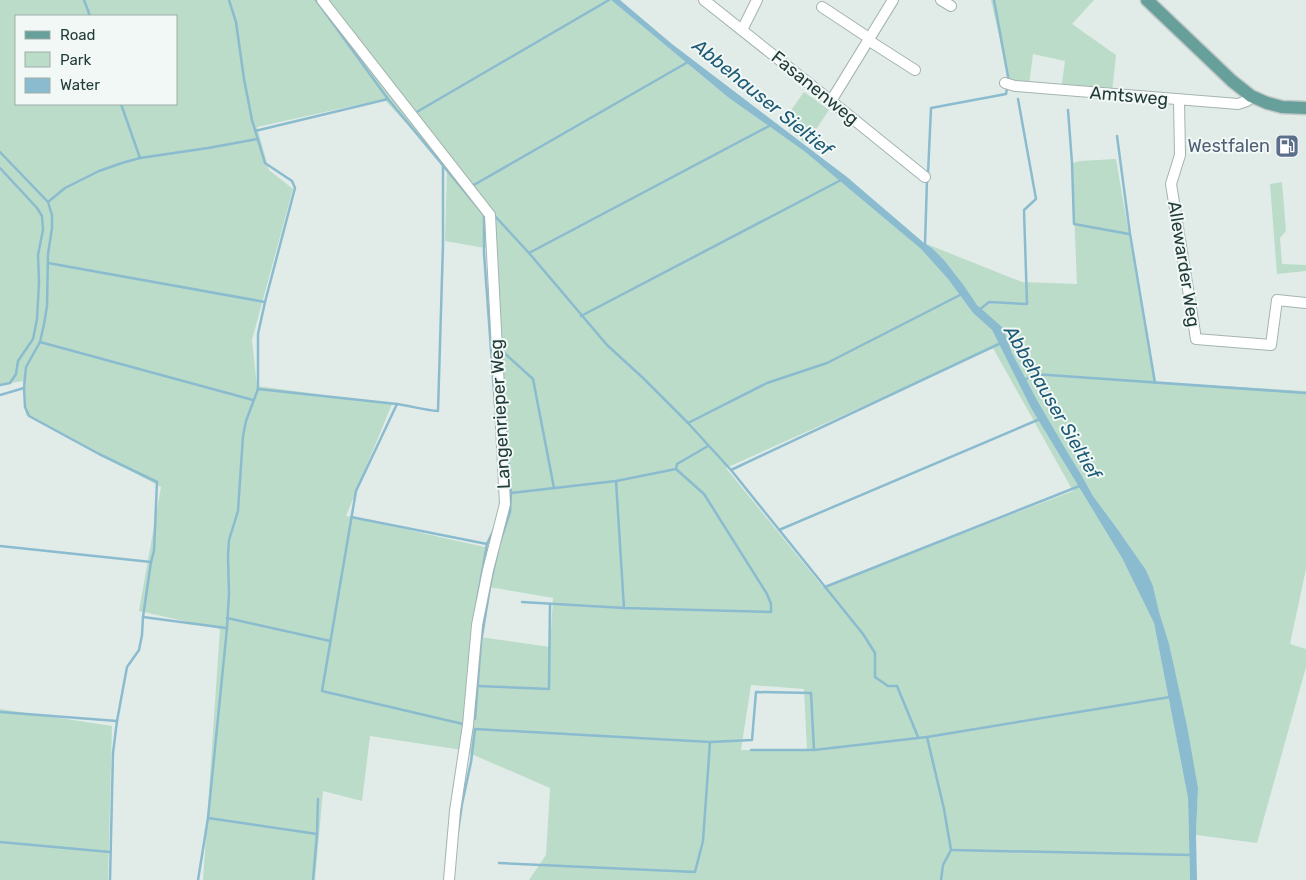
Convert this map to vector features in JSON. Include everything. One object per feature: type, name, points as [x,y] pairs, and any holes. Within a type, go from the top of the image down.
[{"type":"main road","points":[[1147,0],[1232,81],[1251,96],[1282,107],[1306,108]]},
{"type":"street","name":"Langenrieper Weg","points":[[322,0],[490,216],[505,504],[488,570],[477,625],[468,724],[455,810],[449,880]]},
{"type":"street","name":"Fasanenweg","points":[[704,0],[925,178]]},
{"type":"street","points":[[742,30],[757,0]]},
{"type":"street","points":[[831,101],[893,0]]},
{"type":"street","points":[[941,0],[951,6]]},
{"type":"street","points":[[822,7],[915,70]]},
{"type":"street","name":"Amtsweg","points":[[1005,83],[1015,86],[1238,104],[1248,101],[1251,96]]},
{"type":"street","name":"Allewarder Weg","points":[[1179,100],[1180,155],[1171,184],[1196,339],[1271,345],[1277,300],[1306,303]]},
{"type":"green space","points":[[0,0],[611,0],[729,98],[804,151],[921,249],[948,279],[973,313],[992,330],[1031,408],[1122,558],[1154,623],[1188,798],[1190,880],[529,880],[546,855],[550,788],[462,750],[370,736],[362,801],[323,791],[315,880],[203,880],[220,629],[139,611],[161,487],[26,415],[23,381],[0,385]],"holes":[[[384,99],[447,168],[445,241],[491,249],[508,491],[489,548],[346,516],[392,404],[257,386],[252,340],[293,189],[269,170],[257,127]],[[993,348],[1073,491],[823,587],[726,468]],[[489,587],[553,598],[550,647],[480,637]],[[751,685],[804,689],[807,750],[741,750]]]},
{"type":"green space","points":[[991,0],[1094,0],[1072,24],[1116,55],[1112,93],[1061,90],[1065,61],[1033,54],[1029,85],[1009,81]]},
{"type":"green space","points":[[804,92],[829,110],[806,144],[782,123]]},
{"type":"green space","points":[[1116,159],[1154,382],[1306,391],[1306,569],[1290,644],[1306,649],[1306,667],[1257,843],[1196,835],[1198,788],[1153,586],[1146,570],[1093,496],[1037,400],[1012,353],[1006,336],[977,305],[945,261],[924,243],[1022,282],[1077,284],[1072,163]]},
{"type":"green space","points":[[1282,182],[1286,231],[1280,238],[1282,264],[1306,265],[1306,271],[1277,274],[1270,184]]},
{"type":"green space","points":[[0,709],[112,726],[108,880],[0,880]]},
{"type":"water","points":[[611,0],[620,0],[672,44],[847,177],[932,248],[945,261],[977,305],[1003,328],[1012,353],[1037,400],[1093,496],[1146,570],[1153,586],[1169,644],[1198,788],[1197,880],[1190,880],[1188,798],[1154,623],[1122,558],[1031,408],[992,330],[973,313],[948,279],[921,249],[804,151],[729,98]]},
{"type":"waterway","points":[[84,0],[90,15]]},
{"type":"waterway","points":[[198,880],[208,818],[227,628],[229,540],[238,511],[243,436],[246,421],[258,389],[258,334],[295,188],[292,181],[265,163],[252,120],[236,22],[229,0]]},
{"type":"waterway","points":[[316,0],[388,99],[484,215],[484,253],[495,405]]},
{"type":"waterway","points":[[415,113],[609,0]]},
{"type":"waterway","points":[[994,0],[1009,82]]},
{"type":"waterway","name":"Abbehauser Sieltief","points":[[472,186],[688,62]]},
{"type":"waterway","points":[[928,174],[931,108],[1006,94],[1007,88]]},
{"type":"waterway","points":[[255,131],[388,99]]},
{"type":"waterway","points":[[979,310],[989,302],[1027,304],[1024,210],[1036,199],[1018,99]]},
{"type":"waterway","points":[[121,105],[140,158]]},
{"type":"waterway","points":[[1068,110],[1074,224],[1129,234]]},
{"type":"waterway","name":"Abbehauser Sieltief","points":[[529,253],[771,125]]},
{"type":"waterway","points":[[1117,136],[1130,234],[1155,383]]},
{"type":"waterway","points":[[48,202],[65,188],[99,171],[122,163],[140,158],[257,139]]},
{"type":"waterway","points":[[0,152],[48,202],[52,215],[48,254],[47,306],[44,324],[40,342],[26,367],[25,407],[29,416],[99,454],[157,482],[154,551],[143,617],[142,635],[139,650],[127,667],[113,753],[110,880]]},
{"type":"waterway","points":[[258,389],[397,404],[438,411],[443,244],[443,166]]},
{"type":"waterway","points":[[0,168],[37,208],[42,216],[43,230],[38,255],[37,319],[33,339],[18,361],[16,374],[10,383],[0,385]]},
{"type":"waterway","points":[[581,316],[841,180]]},
{"type":"waterway","points":[[925,244],[927,180]]},
{"type":"waterway","points":[[493,214],[529,253],[607,345],[688,423],[731,470],[863,634],[875,653],[875,677],[888,686],[897,686],[918,737]]},
{"type":"waterway","points":[[48,263],[265,302]]},
{"type":"waterway","points":[[688,423],[767,383],[827,363],[962,294]]},
{"type":"waterway","points":[[40,342],[253,400]]},
{"type":"waterway","name":"Abbehauser Sieltief","points":[[731,470],[1001,343]]},
{"type":"waterway","points":[[501,350],[533,379],[554,488]]},
{"type":"waterway","name":"Abbehauser Sieltief","points":[[1025,380],[1034,374],[1306,393]]},
{"type":"waterway","points":[[0,395],[24,388]]},
{"type":"waterway","points":[[397,404],[356,491],[322,691],[463,724]]},
{"type":"waterway","name":"Abbehauser Sieltief","points":[[779,530],[1040,419]]},
{"type":"waterway","points":[[500,542],[510,512],[511,493],[506,422]]},
{"type":"waterway","points":[[511,493],[616,481],[676,469],[677,464],[708,446]]},
{"type":"waterway","points":[[522,602],[624,608],[771,612],[771,604],[767,594],[704,494],[676,469]]},
{"type":"waterway","points":[[616,481],[624,608]]},
{"type":"waterway","name":"Abbehauser Sieltief","points":[[825,587],[1082,485]]},
{"type":"waterway","points":[[351,517],[487,544]]},
{"type":"waterway","points":[[477,601],[487,544],[494,529]]},
{"type":"waterway","points":[[0,546],[151,562]]},
{"type":"waterway","points":[[475,719],[481,642],[498,550]]},
{"type":"waterway","points":[[478,686],[549,689],[550,604]]},
{"type":"waterway","points":[[143,617],[226,628]]},
{"type":"waterway","points":[[227,618],[330,641]]},
{"type":"waterway","points":[[458,831],[475,729],[710,742],[752,740],[756,692],[811,693],[814,750]]},
{"type":"waterway","points":[[751,750],[814,750],[927,737],[1170,697]]},
{"type":"waterway","points":[[0,712],[117,721]]},
{"type":"waterway","points":[[927,737],[944,809],[951,850],[943,865],[941,880]]},
{"type":"waterway","points":[[499,863],[695,872],[703,841],[710,742]]},
{"type":"waterway","points":[[313,880],[318,799]]},
{"type":"waterway","points":[[208,818],[317,834]]},
{"type":"waterway","points":[[446,862],[448,840]]},
{"type":"waterway","points":[[0,842],[110,852]]},
{"type":"waterway","points":[[951,850],[1192,855]]},
{"type":"place","name":"Westfalen","points":[[1287,146]]}]
